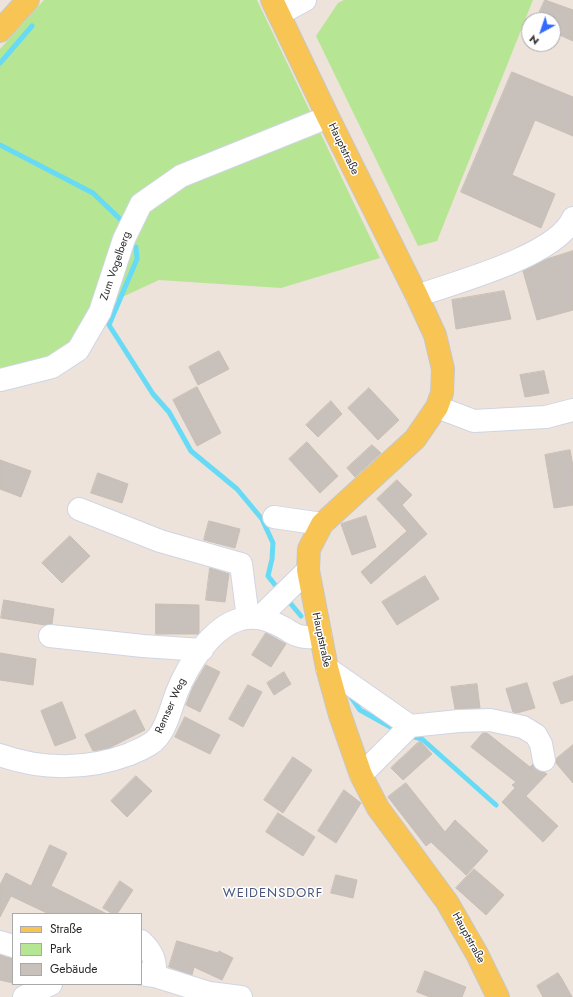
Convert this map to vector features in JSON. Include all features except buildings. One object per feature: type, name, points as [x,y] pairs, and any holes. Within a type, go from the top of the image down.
[{"type":"main road","points":[[0,31],[28,0]]},
{"type":"main road","name":"Hauptstraße","points":[[276,7],[328,117],[417,296],[434,335],[443,369],[442,393],[437,407],[415,439],[322,524],[309,549],[308,570],[327,668],[340,715],[360,775],[378,808],[447,902],[477,954],[498,997]]},
{"type":"street","points":[[276,7],[305,0]]},
{"type":"street","name":"Zum Vogelberg","points":[[0,380],[52,367],[78,350],[100,312],[124,239],[141,204],[181,176],[328,117]]},
{"type":"street","points":[[417,296],[528,257],[558,238],[571,224],[573,218]]},
{"type":"street","points":[[437,407],[474,421],[546,417],[573,410]]},
{"type":"street","points":[[79,509],[160,541],[240,564],[253,618]]},
{"type":"street","points":[[274,517],[322,524]]},
{"type":"street","points":[[253,618],[308,570]]},
{"type":"street","points":[[253,618],[268,620],[299,636],[321,638]]},
{"type":"street","name":"Remser Weg","points":[[0,755],[20,762],[78,766],[96,764],[147,747],[162,731],[182,681],[210,639],[226,626],[240,620],[253,618]]},
{"type":"street","points":[[50,636],[143,646],[202,650]]},
{"type":"street","points":[[327,668],[410,726]]},
{"type":"street","points":[[360,775],[410,726],[459,721],[490,720],[510,723],[523,727],[536,735],[541,744],[544,760]]},
{"type":"street","points":[[0,942],[12,946]]},
{"type":"street","points":[[142,942],[153,955],[156,962],[148,975],[209,993],[241,997]]},
{"type":"street","points":[[24,997],[49,985]]},
{"type":"green space","points":[[44,0],[257,0],[380,258],[281,288],[159,280],[92,311],[77,341],[56,359],[0,380],[0,49]]},
{"type":"green space","points":[[344,0],[533,0],[528,12],[521,12],[521,30],[437,241],[418,246],[316,36],[338,3]]},
{"type":"waterway","points":[[0,63],[32,26]]},
{"type":"waterway","points":[[0,145],[93,193],[120,219]]},
{"type":"waterway","points":[[136,247],[137,259],[109,325],[153,394],[169,412],[191,451],[237,489],[262,519],[273,543],[272,559],[268,576],[279,590]]},
{"type":"waterway","points":[[286,598],[301,616]]},
{"type":"waterway","points":[[351,697],[360,710],[396,730]]},
{"type":"waterway","points":[[411,736],[422,739],[496,805]]},
{"type":"district","name":"WEIDENSDORF","points":[[273,894]]}]
